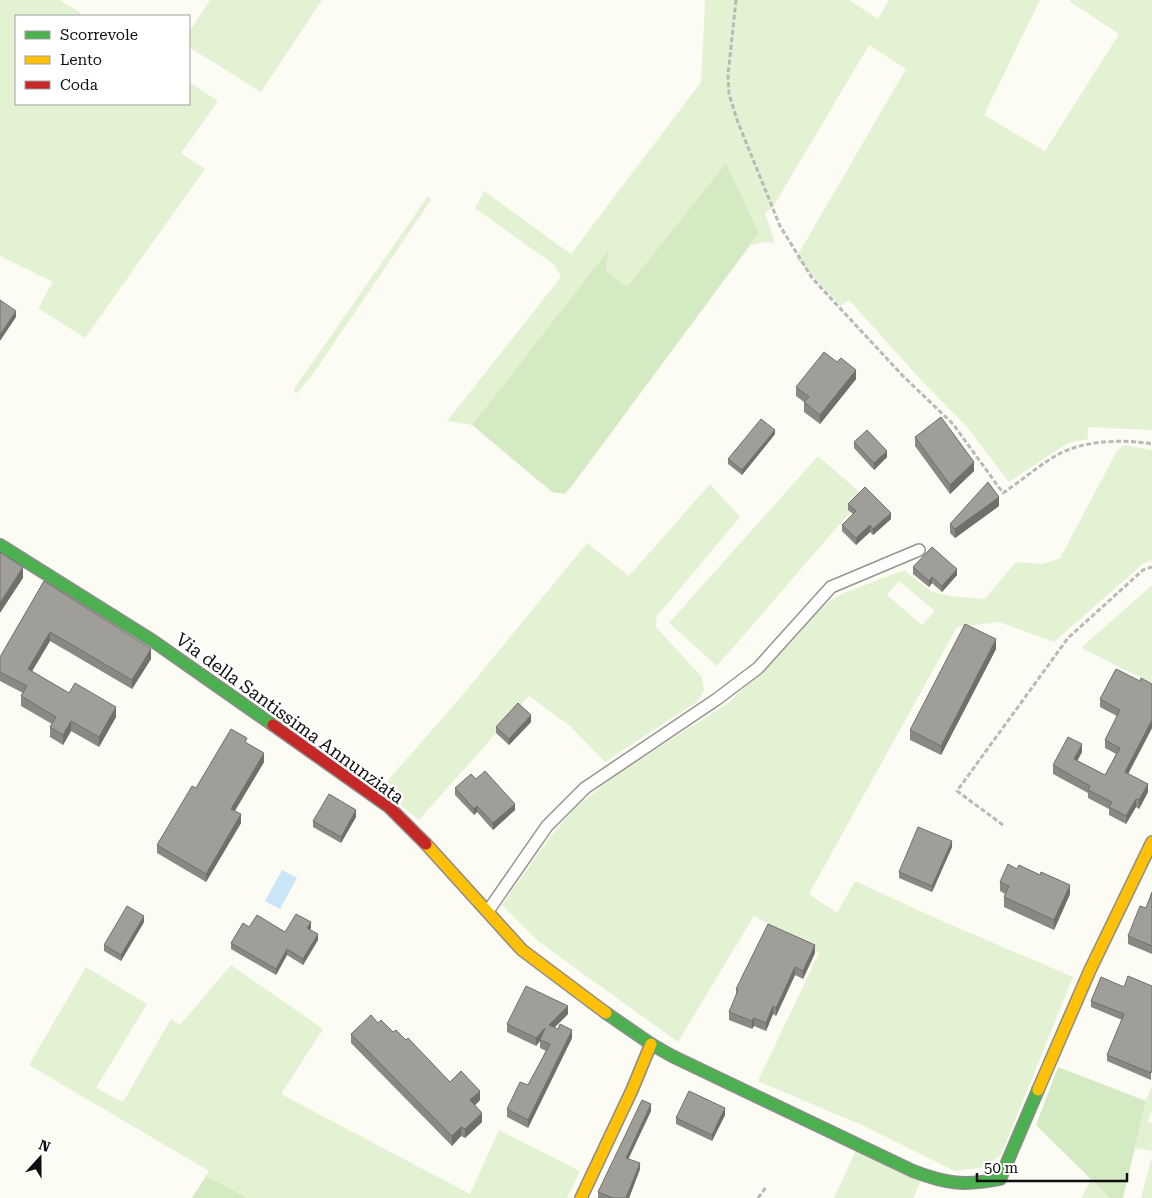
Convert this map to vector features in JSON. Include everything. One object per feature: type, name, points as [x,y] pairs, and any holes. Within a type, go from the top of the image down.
[{"type":"street","name":"Via della Santissima Annunziata","points":[[0,545],[153,641],[389,807],[418,834],[522,950],[592,1004],[651,1044],[672,1056],[913,1171],[958,1189],[1000,1179],[1090,970],[1152,842]]},
{"type":"street","points":[[581,1198],[632,1090],[651,1044]]},
{"type":"lane","points":[[488,912],[546,826],[585,788],[717,699],[758,668],[831,587],[919,550]]},
{"type":"path","points":[[736,0],[728,75],[729,94],[737,120],[780,226],[812,278],[902,375],[953,424],[1003,493],[1058,454],[1084,445],[1132,441],[1152,444]]},
{"type":"path","points":[[1003,826],[957,791],[1068,638],[1143,570],[1152,567]]},
{"type":"path","points":[[758,1198],[767,1186]]},
{"type":"green space","points":[[0,0],[60,0],[83,15],[15,15],[15,105],[190,105],[190,83],[218,101],[181,153],[205,169],[85,338],[38,308],[53,282],[0,256]]},
{"type":"green space","points":[[210,0],[322,0],[261,92],[190,48],[190,30]]},
{"type":"green space","points":[[704,0],[849,0],[878,19],[889,0],[1040,0],[984,115],[1045,151],[1119,34],[1069,1],[1152,0],[1152,430],[1088,427],[1088,439],[1068,443],[1009,482],[967,427],[922,381],[849,300],[841,306],[796,258],[906,69],[869,45],[773,207],[765,213],[775,243],[764,242],[751,245],[759,233],[726,163],[627,287],[606,271],[608,250],[472,425],[447,421],[561,277],[553,264],[475,208],[484,191],[571,254],[701,82]]},
{"type":"green space","points":[[726,163],[759,233],[574,483],[565,494],[552,492],[472,425],[609,249],[606,271],[627,287]]},
{"type":"green space","points":[[428,196],[431,200],[311,377],[296,394],[294,389]]},
{"type":"green space","points":[[1124,445],[1152,450],[1152,561],[1144,563],[1054,642],[999,622],[957,627],[809,894],[837,913],[855,881],[933,917],[1073,977],[1001,1155],[985,1167],[955,1171],[866,1127],[758,1081],[819,953],[754,916],[678,1042],[539,942],[502,905],[549,838],[574,809],[614,776],[730,702],[828,602],[844,593],[904,570],[932,592],[985,599],[1016,562],[1043,564],[1060,558],[1117,451]],"holes":[[[899,581],[935,611],[922,625],[887,595]]]},
{"type":"green space","points":[[818,456],[864,496],[717,666],[669,623]]},
{"type":"green space","points":[[710,484],[740,517],[657,616],[655,626],[702,677],[704,690],[698,701],[605,762],[570,726],[529,696],[419,820],[382,790],[390,778],[461,697],[587,543],[629,576]]},
{"type":"green space","points":[[1152,585],[1152,683],[1081,648]]},
{"type":"green space","points":[[231,965],[323,1029],[281,1094],[470,1194],[499,1130],[580,1171],[567,1198],[248,1198],[206,1176],[209,1171],[29,1065],[86,967],[147,1004],[96,1088],[123,1102],[171,1019],[180,1025]]},
{"type":"green space","points":[[1058,1067],[1146,1101],[1123,1198],[1110,1198],[1036,1125]]},
{"type":"green space","points":[[1152,1085],[1152,1110],[1148,1122],[1152,1123],[1152,1151],[1135,1148],[1146,1101]]},
{"type":"green space","points":[[856,1150],[921,1181],[913,1198],[834,1198]]},
{"type":"green space","points":[[1152,1156],[1152,1198],[1141,1198]]},
{"type":"green space","points":[[206,1176],[248,1198],[192,1198]]},
{"type":"green space","points":[[1091,1180],[1110,1198],[1081,1198]]},
{"type":"water","points":[[282,870],[297,878],[280,909],[265,901]]},
{"type":"building","points":[[0,300],[16,311],[0,335]]},
{"type":"building","points":[[824,352],[837,362],[841,358],[856,370],[820,415],[804,402],[809,397],[796,387]]},
{"type":"building","points":[[941,417],[974,462],[950,485],[915,437]]},
{"type":"building","points":[[761,419],[775,430],[742,470],[728,459]]},
{"type":"building","points":[[867,430],[887,451],[874,463],[854,442]]},
{"type":"building","points":[[988,482],[999,497],[955,529],[950,524]]},
{"type":"building","points":[[865,487],[891,513],[873,529],[870,525],[856,538],[842,525],[856,511],[848,504]]},
{"type":"building","points":[[932,547],[957,569],[942,586],[932,577],[929,581],[913,567]]},
{"type":"building","points":[[0,552],[23,567],[0,603]]},
{"type":"building","points":[[44,581],[151,649],[132,680],[50,632],[28,669],[69,693],[75,683],[116,707],[99,737],[71,721],[63,735],[50,727],[56,717],[21,696],[27,686],[0,672],[0,657]]},
{"type":"building","points":[[965,624],[996,639],[941,746],[910,730]]},
{"type":"building","points":[[1116,669],[1140,681],[1141,678],[1152,684],[1152,720],[1125,772],[1148,784],[1139,800],[1136,799],[1126,816],[1109,807],[1112,802],[1088,790],[1090,786],[1053,765],[1068,737],[1082,744],[1074,759],[1105,775],[1120,748],[1105,740],[1120,710],[1100,699]]},
{"type":"building","points":[[518,703],[531,715],[509,739],[496,727]]},
{"type":"building","points":[[231,729],[247,738],[245,742],[264,753],[231,809],[241,814],[206,874],[157,845],[192,786],[196,788]]},
{"type":"building","points":[[485,771],[515,804],[493,823],[477,806],[474,809],[455,788],[471,774],[476,779]]},
{"type":"building","points":[[329,794],[356,810],[341,837],[313,821]]},
{"type":"building","points":[[918,827],[952,841],[932,886],[899,872]]},
{"type":"building","points":[[1008,864],[1017,869],[1019,865],[1040,875],[1041,872],[1070,885],[1054,920],[1004,897],[1009,886],[1000,882]]},
{"type":"building","points":[[1152,892],[1152,946],[1128,936],[1140,906],[1146,908]]},
{"type":"building","points":[[127,906],[144,916],[121,955],[104,945]]},
{"type":"building","points":[[296,914],[311,922],[307,928],[318,934],[303,959],[287,949],[276,969],[231,943],[243,923],[249,927],[257,915],[285,932]]},
{"type":"building","points":[[768,924],[815,945],[803,971],[795,967],[776,1008],[773,1006],[766,1023],[754,1018],[752,1021],[729,1012],[738,990],[736,989]]},
{"type":"building","points":[[1128,976],[1152,986],[1151,1073],[1107,1055],[1124,1014],[1091,1001],[1101,977],[1124,987]]},
{"type":"building","points":[[526,986],[568,1006],[549,1025],[558,1029],[560,1024],[572,1030],[528,1120],[507,1109],[520,1082],[528,1085],[550,1044],[540,1040],[545,1028],[536,1038],[507,1024]]},
{"type":"building","points":[[371,1015],[378,1023],[381,1020],[393,1032],[396,1030],[406,1040],[408,1038],[450,1082],[461,1071],[480,1091],[470,1100],[482,1113],[465,1129],[461,1127],[452,1136],[351,1034]]},
{"type":"building","points":[[689,1091],[725,1108],[712,1135],[676,1118]]},
{"type":"building","points":[[642,1100],[651,1104],[626,1158],[640,1163],[626,1198],[613,1198],[598,1192]]},
{"type":"traffic: fast","points":[[0,545],[153,641],[273,725]]},
{"type":"traffic: fast","points":[[606,1013],[672,1056],[913,1171],[946,1181],[976,1183],[1000,1179],[1038,1090]]},
{"type":"traffic: slow","points":[[1038,1090],[1090,970],[1152,842]]},
{"type":"traffic: slow","points":[[426,844],[522,950],[606,1013]]},
{"type":"traffic: slow","points":[[581,1198],[632,1090],[651,1044]]},
{"type":"traffic: jam","points":[[273,725],[389,807],[426,844]]}]
